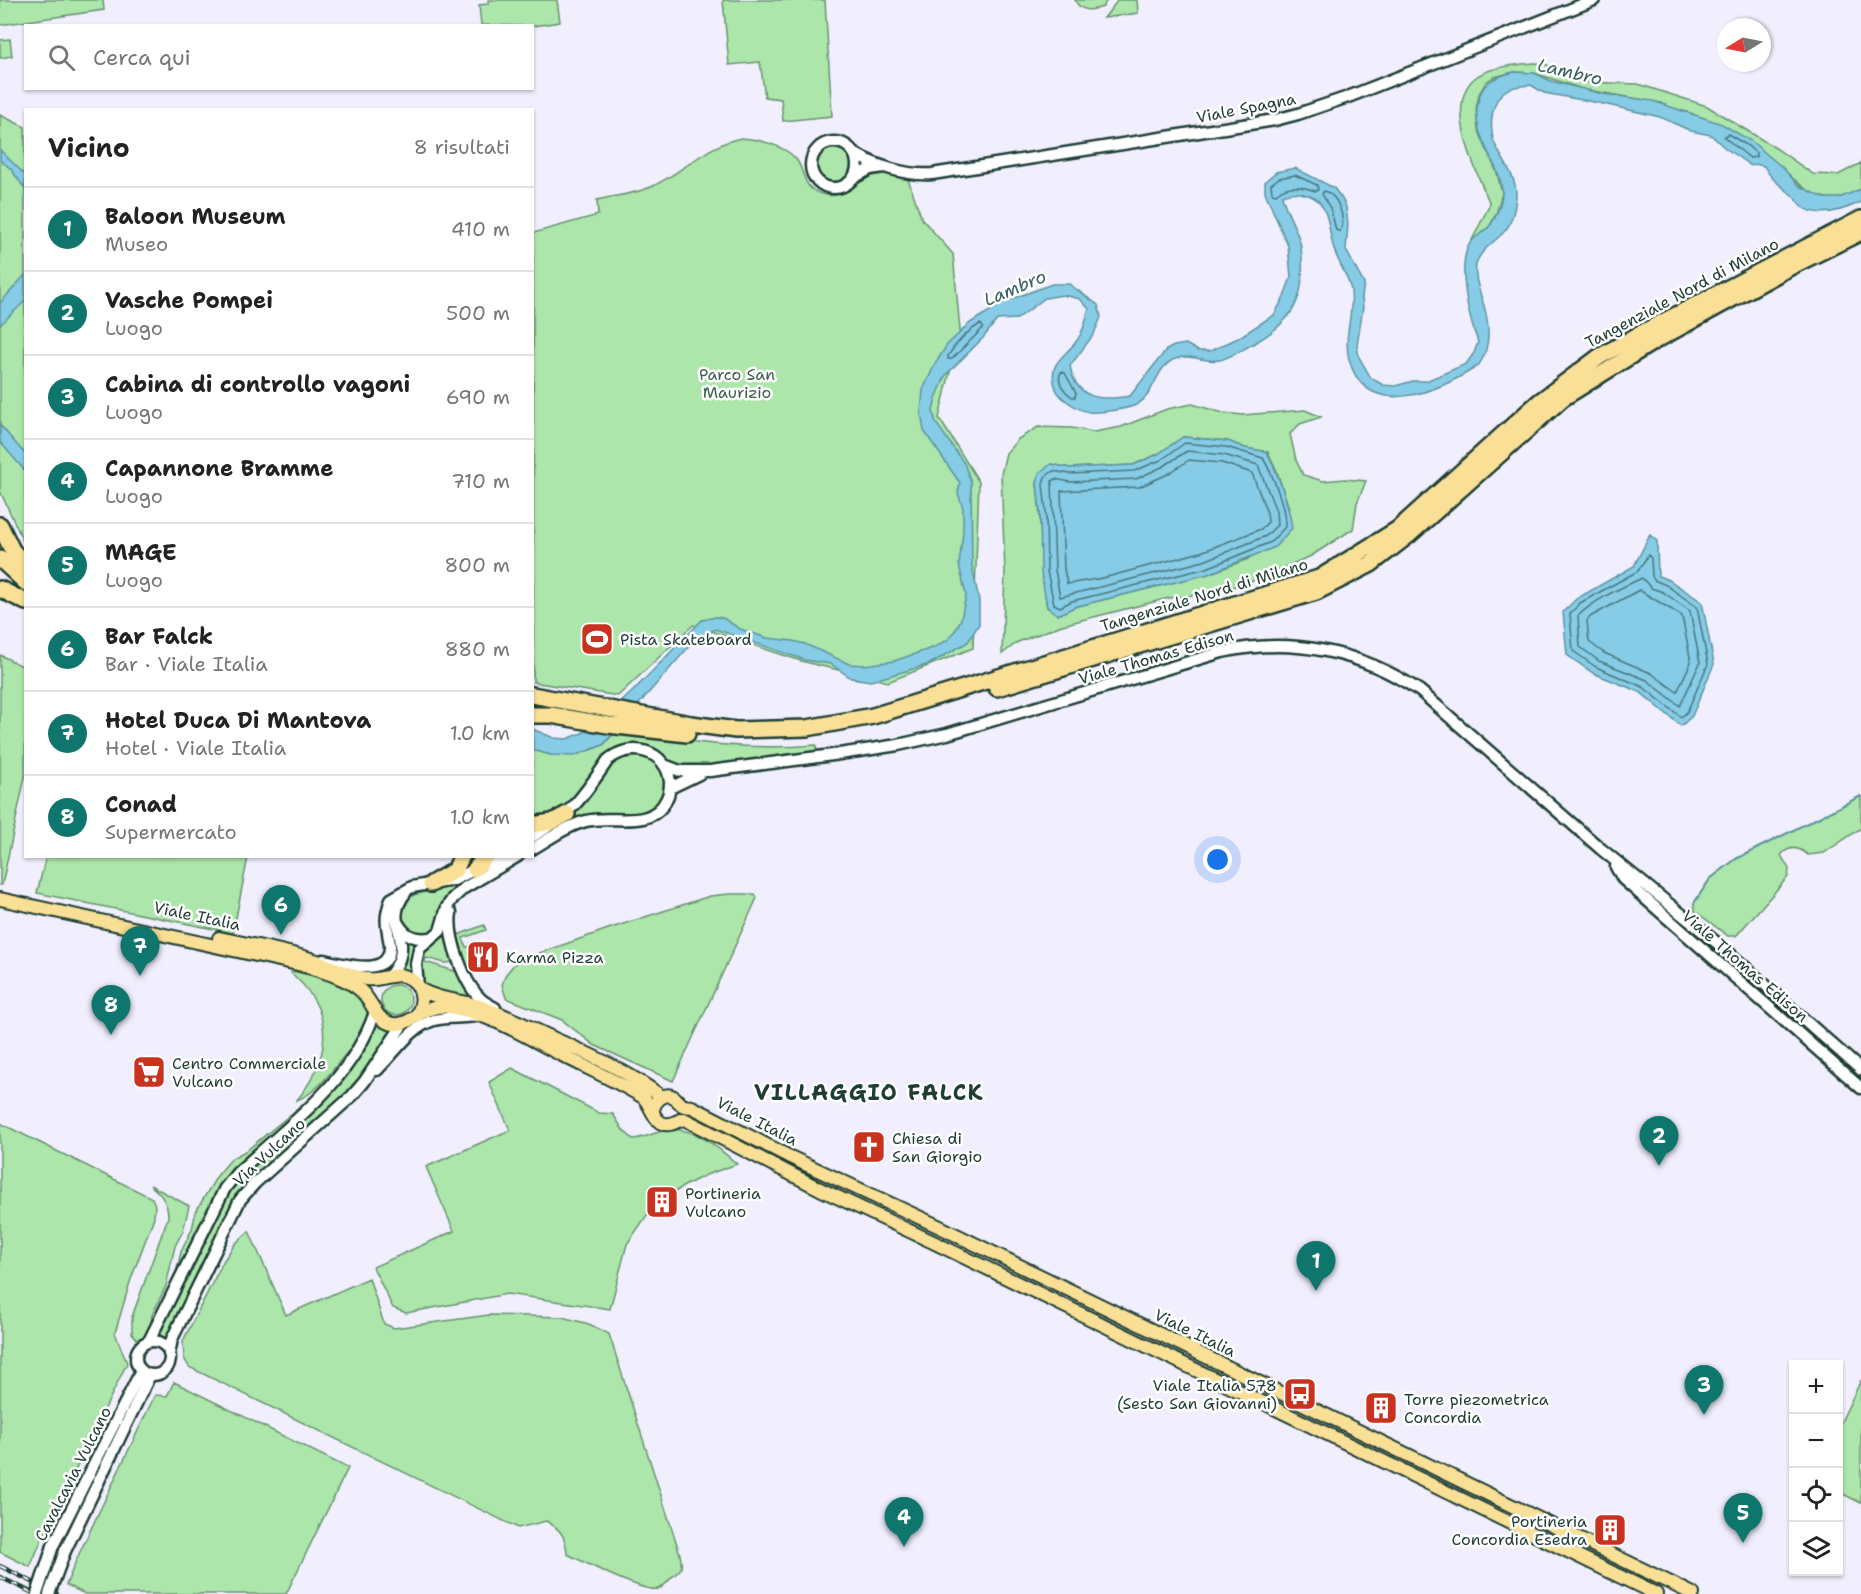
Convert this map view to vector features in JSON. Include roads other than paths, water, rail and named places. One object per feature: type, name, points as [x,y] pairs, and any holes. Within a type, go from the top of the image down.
[{"type":"highway","name":"Tangenziale Nord di Milano","points":[[639,723],[822,731],[1319,578],[1398,529],[1539,402],[1599,357],[1861,219]]},
{"type":"highway","name":"Tangenziale Nord di Milano","points":[[534,705],[639,723],[687,734],[753,740],[878,724],[1316,592],[1371,564],[1410,534],[1563,398],[1653,342],[1792,266],[1861,232]]},
{"type":"highway","points":[[0,525],[12,550],[24,564]]},
{"type":"highway","points":[[0,559],[24,582]]},
{"type":"highway","points":[[0,589],[24,601]]},
{"type":"highway","points":[[534,691],[595,715]]},
{"type":"highway","name":"Tangenziale Nord di Milano","points":[[534,696],[595,715]]},
{"type":"highway","points":[[534,715],[595,715]]},
{"type":"highway","points":[[534,825],[552,822],[567,814]]},
{"type":"highway","points":[[430,884],[455,870],[461,858]]},
{"type":"highway","points":[[475,869],[484,858]]},
{"type":"main road","name":"Viale Italia","points":[[0,891],[299,956],[360,977],[375,980],[404,976],[412,980],[419,988],[440,998],[478,1006],[507,1016],[592,1056],[644,1084],[662,1097],[672,1097],[681,1104],[692,1107],[788,1156],[940,1227],[1693,1594]]},
{"type":"main road","name":"Viale Italia","points":[[0,899],[302,965],[358,988],[388,1023],[403,1024],[426,1009],[442,1006],[498,1022],[638,1093],[648,1101],[656,1118],[662,1124],[684,1119],[820,1189],[1656,1594]]},
{"type":"main road","points":[[374,1008],[375,989],[387,977]]},
{"type":"main road","points":[[415,1017],[421,1006],[419,988]]},
{"type":"main road","points":[[653,1110],[655,1102],[662,1097]]},
{"type":"main road","points":[[678,1120],[682,1112],[681,1104]]},
{"type":"street","name":"Viale Spagna","points":[[854,153],[867,161],[923,175],[1263,122],[1298,114],[1594,0]]},
{"type":"street","points":[[831,141],[847,145],[854,153],[857,167],[853,178],[840,188],[824,186],[813,176],[810,162],[817,148],[831,141]]},
{"type":"street","name":"Viale Spagna","points":[[853,178],[870,169],[886,167]]},
{"type":"street","name":"Viale Thomas Edison","points":[[664,765],[680,771],[710,771],[898,745],[947,734],[1222,652],[1265,646],[1311,647],[1348,656],[1403,680],[1420,692],[1617,862],[1727,951],[1861,1070]]},
{"type":"street","points":[[534,836],[557,823],[577,805],[608,760],[614,755],[632,749],[641,750],[658,758],[664,765],[670,788],[664,805],[651,816],[635,820],[586,821],[534,848]]},
{"type":"street","name":"Viale Thomas Edison","points":[[670,788],[692,776],[710,771]]},
{"type":"street","points":[[299,956],[361,968],[377,965],[384,961],[390,948],[386,914],[391,899],[408,889],[454,880],[496,858]]},
{"type":"street","points":[[419,988],[416,972],[417,955],[424,943],[440,931],[447,907],[453,898],[464,888],[515,858]]},
{"type":"street","name":"Viale Thomas Edison","points":[[1617,862],[1616,867],[1623,879],[1861,1088]]},
{"type":"street","points":[[387,977],[399,959],[400,946],[396,920],[398,903],[408,889]]},
{"type":"street","points":[[453,898],[450,925],[462,970],[474,992],[507,1016]]},
{"type":"street","points":[[396,920],[403,931],[411,937],[422,939],[433,937]]},
{"type":"street","name":"Via Vulcano","points":[[149,1341],[225,1188],[237,1173],[337,1080],[363,1041],[374,1008]]},
{"type":"street","points":[[364,1082],[411,1034],[427,1022],[480,1015]]},
{"type":"street","name":"Via Vulcano","points":[[170,1354],[171,1339],[240,1200],[255,1183],[342,1106],[364,1082],[403,1024]]},
{"type":"street","points":[[149,1341],[162,1344],[170,1354],[166,1370],[159,1374],[146,1373],[136,1363],[136,1353],[142,1345],[149,1341]]},
{"type":"street","name":"Cavalcavia Vulcano","points":[[37,1594],[53,1546],[146,1373]]},
{"type":"street","name":"Cavalcavia Vulcano","points":[[49,1594],[64,1551],[146,1373]]},
{"type":"water","points":[[1514,72],[1534,73],[1551,81],[1603,94],[1653,101],[1722,124],[1751,141],[1782,167],[1799,186],[1824,198],[1839,198],[1861,189],[1861,202],[1832,212],[1809,211],[1773,179],[1764,166],[1755,164],[1751,166],[1711,135],[1691,131],[1660,117],[1544,93],[1531,85],[1510,88],[1500,95],[1494,107],[1492,129],[1494,142],[1514,182],[1516,201],[1508,226],[1483,251],[1476,265],[1477,281],[1486,314],[1488,332],[1486,350],[1478,366],[1445,384],[1406,396],[1388,396],[1371,391],[1358,379],[1349,359],[1347,342],[1351,291],[1334,249],[1324,208],[1313,197],[1304,194],[1282,195],[1301,247],[1300,293],[1289,316],[1279,326],[1237,353],[1220,360],[1186,357],[1175,359],[1163,368],[1149,393],[1138,404],[1107,411],[1085,411],[1061,397],[1054,380],[1055,366],[1080,336],[1089,309],[1080,299],[1063,295],[1045,298],[1017,319],[997,320],[983,338],[946,375],[933,411],[936,423],[964,463],[971,482],[972,566],[979,600],[979,624],[968,642],[930,664],[871,681],[851,678],[831,664],[805,660],[715,629],[693,642],[603,745],[574,756],[551,755],[534,750],[534,730],[554,738],[567,739],[592,729],[633,691],[702,620],[723,618],[740,629],[767,638],[805,644],[849,664],[864,665],[894,661],[935,647],[949,639],[961,619],[966,595],[959,565],[963,532],[963,508],[958,493],[960,483],[924,431],[921,412],[923,390],[947,345],[970,323],[1006,301],[1052,284],[1069,284],[1098,305],[1101,317],[1094,334],[1070,366],[1073,377],[1078,386],[1091,396],[1109,398],[1130,396],[1166,350],[1186,344],[1198,351],[1210,351],[1238,338],[1274,315],[1291,277],[1288,246],[1265,192],[1265,181],[1276,172],[1295,168],[1334,188],[1346,207],[1348,224],[1346,250],[1364,284],[1357,345],[1359,357],[1371,378],[1383,385],[1395,386],[1413,381],[1426,381],[1466,364],[1478,342],[1465,292],[1466,253],[1470,243],[1493,221],[1502,194],[1498,172],[1479,128],[1478,102],[1486,85],[1501,76]]},
{"type":"water","points":[[0,150],[24,174],[24,188],[11,169],[0,160]]},
{"type":"water","points":[[24,276],[24,302],[0,325],[0,303]]},
{"type":"water","points":[[0,425],[24,453],[24,470],[0,442]]},
{"type":"water","points":[[1183,437],[1228,441],[1245,448],[1267,452],[1282,489],[1292,528],[1275,547],[1208,574],[1074,607],[1058,615],[1047,607],[1041,572],[1037,483],[1039,473],[1051,464],[1070,468],[1133,465],[1158,454]]},
{"type":"water","points":[[1650,535],[1657,541],[1658,576],[1669,580],[1702,602],[1714,664],[1692,716],[1681,726],[1640,692],[1593,673],[1567,655],[1563,612],[1576,599],[1634,566]]},
{"type":"waterway","points":[[1694,903],[1710,879],[1736,859],[1861,796]]},
{"type":"railway","points":[[0,1566],[57,1594]]},
{"type":"railway","points":[[0,1577],[35,1594]]},
{"type":"place","name":"Pista Skateboard","points":[[597,639]]},
{"type":"place","name":"Bar Falck","points":[[281,935]]},
{"type":"place","name":"Karma Pizza","points":[[483,957]]},
{"type":"place","name":"Hotel Duca Di Mantova","points":[[140,976]]},
{"type":"place","name":"Conad","points":[[111,1035]]},
{"type":"place","name":"Centro Commerciale Vulcano","points":[[149,1072]]},
{"type":"place","name":"Chiesa di San Giorgio","points":[[869,1147]]},
{"type":"place","name":"Vasche Pompei","points":[[1659,1166]]},
{"type":"place","name":"Portineria Vulcano","points":[[662,1202]]},
{"type":"place","name":"Baloon Museum","points":[[1316,1291]]},
{"type":"place","name":"Viale Italia 578 (Sesto San Giovanni)","points":[[1300,1394]]},
{"type":"place","name":"Torre piezometrica Concordia","points":[[1381,1408]]},
{"type":"place","name":"Cabina di controllo vagoni","points":[[1704,1415]]},
{"type":"place","name":"Portineria Concordia Esedra","points":[[1610,1530]]},
{"type":"place","name":"MAGE","points":[[1743,1543]]},
{"type":"place","name":"Capannone Bramme","points":[[904,1547]]},
{"type":"district","name":"VILLAGGIO FALCK","points":[[869,1092]]},
{"type":"water label","name":"Lambro","points":[[1570,72]]},
{"type":"water label","name":"Lambro","points":[[1015,288]]},
{"type":"park label","name":"Parco San Maurizio","points":[[737,383]]}]
